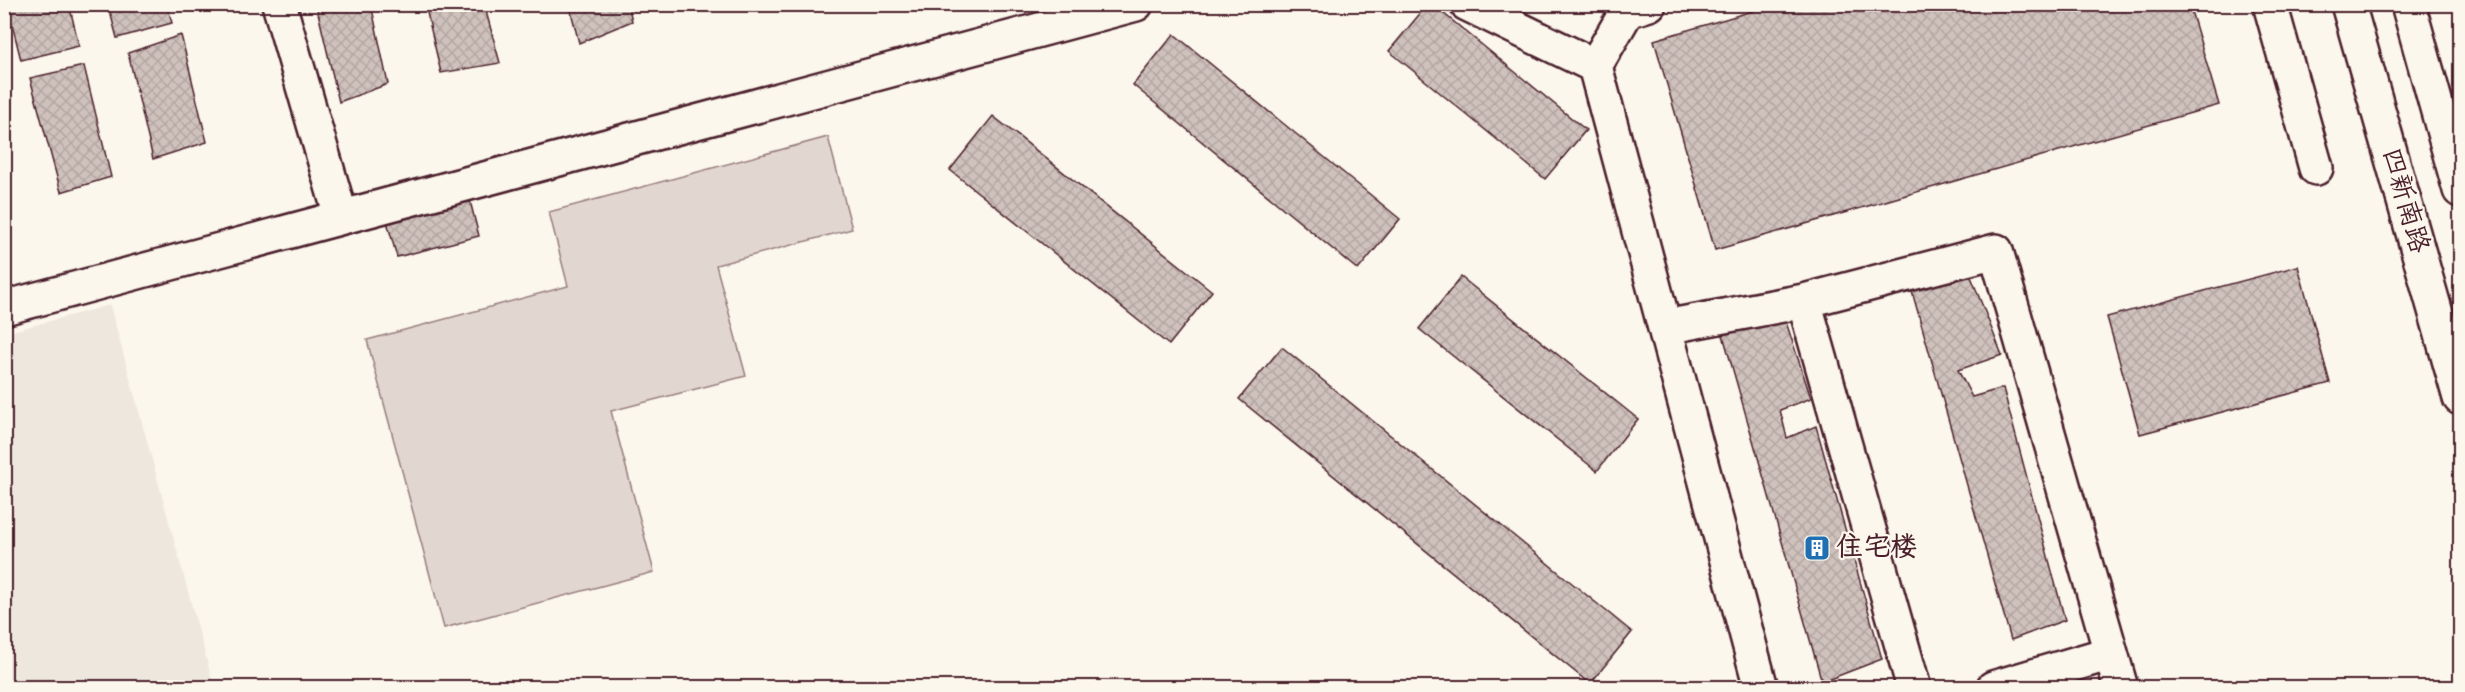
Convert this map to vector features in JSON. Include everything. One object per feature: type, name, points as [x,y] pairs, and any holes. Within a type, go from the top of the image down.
[{"type":"main road","points":[[279,4],[341,217]]},
{"type":"main road","points":[[4,308],[1136,4]]},
{"type":"main road","points":[[1467,4],[1595,66]]},
{"type":"main road","points":[[1648,4],[1627,11],[1595,66],[1761,687]]},
{"type":"main road","points":[[2270,4],[2316,168]]},
{"type":"main road","name":"四新南路","points":[[2348,4],[2460,398]]},
{"type":"main road","points":[[2408,4],[2460,190]]},
{"type":"main road","points":[[1665,327],[1804,301],[1996,251],[2121,687]]},
{"type":"main road","points":[[1804,301],[1914,687]]},
{"type":"main road","points":[[1994,687],[2111,653]]},
{"type":"shaded area","points":[[828,137],[852,229],[716,265],[746,376],[611,411],[654,572],[444,628],[367,340],[568,286],[549,212]]},
{"type":"shaded area","points":[[110,305],[214,687],[5,687],[5,333]]},
{"type":"building","points":[[7,4],[69,4],[79,46],[21,60]]},
{"type":"building","points":[[108,4],[167,4],[172,23],[117,38]]},
{"type":"building","points":[[316,4],[371,4],[388,84],[339,102]]},
{"type":"building","points":[[425,4],[484,4],[500,63],[441,73]]},
{"type":"building","points":[[569,4],[628,4],[632,21],[579,43]]},
{"type":"building","points":[[1428,4],[1432,4],[1586,130],[1545,179],[1389,51]]},
{"type":"building","points":[[1776,4],[2189,4],[2219,105],[1715,250],[1654,40]]},
{"type":"building","points":[[1174,34],[1400,219],[1358,270],[1133,85]]},
{"type":"building","points":[[181,35],[207,142],[153,159],[128,53]]},
{"type":"building","points":[[84,66],[111,177],[61,192],[30,78]]},
{"type":"building","points":[[993,116],[1212,291],[1169,345],[950,170]]},
{"type":"building","points":[[467,189],[479,236],[397,257],[384,211]]},
{"type":"building","points":[[2298,266],[2330,383],[2140,434],[2107,317]]},
{"type":"building","name":"住宅楼","points":[[1968,269],[2002,355],[1958,370],[1972,397],[2003,388],[2065,620],[2011,640],[1911,288]]},
{"type":"building","points":[[1461,277],[1638,419],[1597,471],[1419,329]]},
{"type":"building","name":"住宅楼","points":[[1784,316],[1811,398],[1780,410],[1787,438],[1816,426],[1882,659],[1822,682],[1723,335]]},
{"type":"building","points":[[1282,347],[1632,632],[1590,684],[1239,399]]},
{"type":"place","name":"住宅楼","points":[[1817,548]]}]
